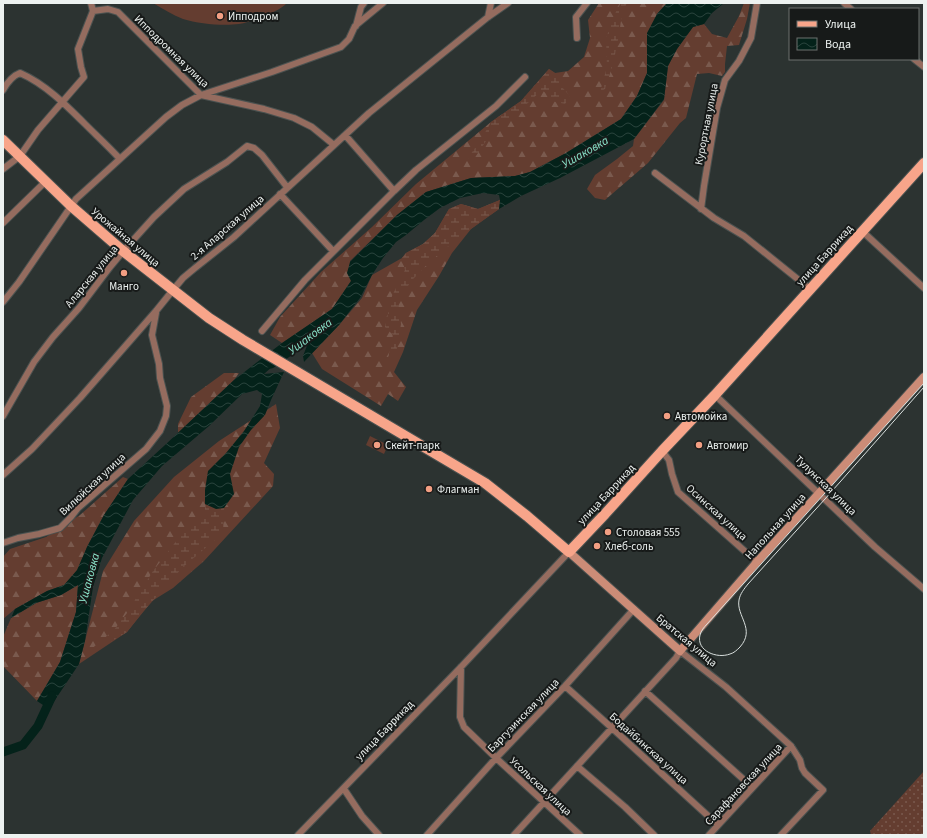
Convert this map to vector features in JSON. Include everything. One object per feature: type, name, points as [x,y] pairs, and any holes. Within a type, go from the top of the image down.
[{"type":"main road","name":"Урожайная улица","points":[[3,140],[70,206],[123,252],[209,318],[313,382],[485,483],[569,552]]},
{"type":"main road","name":"улица Баррикад","points":[[569,552],[715,395],[924,163]]},
{"type":"street","points":[[3,169],[20,156],[38,130],[84,76],[78,49],[93,11],[90,3]]},
{"type":"street","points":[[3,302],[19,282],[76,199],[166,117],[182,105],[201,95],[272,72],[341,47],[356,26],[361,7],[364,3]]},
{"type":"street","points":[[356,26],[384,3]]},
{"type":"street","points":[[488,17],[491,3]]},
{"type":"street","name":"2-я Аларская улица","points":[[3,475],[32,449],[80,398],[189,273],[234,237],[369,113],[488,17],[508,3]]},
{"type":"street","points":[[577,38],[576,17],[587,3]]},
{"type":"street","name":"Курортная улица","points":[[701,209],[717,108],[725,80],[739,61],[751,38],[756,3]]},
{"type":"street","name":"Ипподромная улица","points":[[93,11],[108,9],[118,12],[201,95],[264,109],[294,118],[312,126],[334,145]]},
{"type":"street","points":[[915,60],[924,67]]},
{"type":"street","points":[[3,90],[14,75],[20,72],[39,83],[62,102],[120,159]]},
{"type":"street","points":[[262,331],[304,280],[394,191],[416,170],[496,106],[525,77]]},
{"type":"street","points":[[345,135],[394,191]]},
{"type":"street","name":"Аларская улица","points":[[3,416],[34,362],[53,337],[79,308],[123,252],[154,217],[184,189],[227,162],[247,146],[254,148],[262,155],[287,187]]},
{"type":"street","points":[[655,173],[701,209],[744,236],[810,289]]},
{"type":"street","points":[[3,223],[46,182]]},
{"type":"street","points":[[280,194],[333,251]]},
{"type":"street","points":[[862,231],[924,288]]},
{"type":"street","points":[[140,330],[152,335],[156,312]]},
{"type":"street","name":"Вилюйская улица","points":[[3,543],[60,528],[78,508],[146,449],[160,431],[166,416],[167,406],[152,335]]},
{"type":"street","name":"Напольная улица","points":[[514,835],[676,658],[680,651],[757,562],[924,377]]},
{"type":"street","name":"Тулунская улица","points":[[715,395],[875,546],[924,588]]},
{"type":"street","name":"Осинская улица","points":[[662,451],[669,460],[678,492],[757,562]]},
{"type":"street","name":"Братская улица","points":[[569,552],[680,651],[726,687],[791,746],[800,760],[805,773],[823,790],[781,835]]},
{"type":"street","name":"улица Баррикад","points":[[298,835],[461,667],[569,552]]},
{"type":"street","name":"Баргузинская улица","points":[[427,835],[634,609]]},
{"type":"street","name":"Усольская улица","points":[[461,667],[460,717],[464,727],[580,835]]},
{"type":"street","name":"Бодайбинская улица","points":[[565,686],[718,825]]},
{"type":"street","points":[[645,691],[752,787]]},
{"type":"street","name":"Сарафановская улица","points":[[709,835],[791,746]]},
{"type":"street","points":[[577,766],[625,807],[654,835]]},
{"type":"street","points":[[344,789],[362,816],[379,835]]},
{"type":"green space","name":"Ипподром","points":[[153,3],[287,3],[275,11],[248,22],[226,25],[189,21],[172,14]]},
{"type":"green space","points":[[599,3],[667,3],[657,14],[647,58],[647,73],[637,96],[621,119],[566,153],[530,172],[515,176],[471,178],[426,192],[397,215],[350,261],[351,281],[332,309],[282,343],[270,335],[280,317],[321,272],[372,227],[416,184],[491,122],[521,101],[549,69],[555,73],[568,71],[584,57],[590,38],[588,20]]},
{"type":"green space","points":[[621,3],[627,3],[622,13],[613,64],[605,89],[600,92],[607,67],[606,38],[617,9]]},
{"type":"green space","points":[[744,3],[750,3],[747,19],[739,45],[727,46],[725,72],[722,76],[709,73],[697,74],[686,118],[680,123],[648,163],[605,200],[595,198],[587,189],[595,175],[633,146],[634,139],[664,100],[668,66],[677,49],[693,27],[704,24],[712,34],[727,38]]},
{"type":"green space","points":[[549,69],[555,73],[561,86],[570,96],[565,104],[552,101],[542,90],[488,138],[474,159],[468,158],[491,122],[521,101]]},
{"type":"green space","points":[[500,200],[499,209],[471,229],[452,253],[417,310],[403,352],[394,372],[406,387],[398,401],[388,394],[381,406],[322,369],[312,353],[362,298],[372,275],[423,244],[435,233],[449,209],[461,204],[478,209]]},
{"type":"green space","points":[[500,200],[499,209],[444,250],[414,278],[406,289],[398,301],[401,324],[396,354],[386,367],[393,335],[385,327],[392,296],[405,270],[402,258],[406,253],[423,244],[435,233],[449,209],[461,204],[478,209]]},
{"type":"green space","points":[[224,373],[239,373],[234,380],[178,433],[178,424],[191,397]]},
{"type":"green space","points":[[276,404],[280,428],[264,463],[274,474],[273,486],[204,561],[173,588],[152,601],[127,632],[79,664],[103,571],[134,521],[174,477],[219,441]]},
{"type":"green space","name":"Скейт-парк","points":[[370,436],[388,445],[384,454],[366,445]]},
{"type":"green space","points":[[123,477],[128,479],[104,515],[87,547],[78,570],[64,585],[47,591],[15,609],[3,619],[3,557],[10,549],[46,537],[80,515]]},
{"type":"green space","points":[[205,504],[216,509],[224,508],[223,533],[183,567],[127,632],[112,641],[89,651],[114,630],[127,613],[153,571],[181,535],[205,516]]},
{"type":"green space","points":[[78,585],[76,612],[60,662],[37,701],[3,666],[3,637],[11,618],[36,603],[61,595]]},
{"type":"green space","points":[[924,771],[924,835],[871,835],[870,831]]},
{"type":"water","points":[[667,3],[724,3],[712,13],[704,24],[693,27],[677,49],[668,66],[664,99],[634,139],[560,178],[521,196],[499,209],[499,195],[483,193],[460,198],[440,208],[396,242],[372,275],[360,298],[339,325],[304,362],[303,356],[308,343],[305,336],[280,355],[273,366],[264,374],[284,372],[265,415],[251,430],[239,447],[230,474],[234,494],[224,508],[216,509],[205,504],[205,490],[208,471],[226,453],[244,431],[260,406],[262,394],[257,390],[242,394],[209,426],[162,466],[133,500],[102,558],[93,587],[85,641],[79,664],[49,709],[37,701],[60,662],[76,612],[78,585],[61,595],[36,603],[11,618],[15,609],[47,591],[64,585],[77,570],[104,515],[128,479],[234,380],[282,343],[332,309],[351,281],[347,273],[350,262],[397,215],[426,192],[471,178],[515,176],[530,172],[566,153],[621,119],[637,96],[647,73],[647,33],[657,14]]},
{"type":"waterway","name":"Ушаковка","points":[[271,364],[316,333]]},
{"type":"waterway","name":"Ушаковка","points":[[3,752],[23,745],[38,726],[52,696]]},
{"type":"tram line","points":[[924,383],[705,626],[700,634],[701,645],[704,649],[714,654],[725,655],[733,653],[740,647],[746,634],[746,628],[740,612],[739,600],[748,584],[924,387]]},
{"type":"place","name":"Ипподром","points":[[220,16]]},
{"type":"place","name":"Манго","points":[[124,273]]},
{"type":"place","name":"Автомойка","points":[[667,416]]},
{"type":"place","name":"Скейт-парк","points":[[377,445]]},
{"type":"place","name":"Автомир","points":[[699,445]]},
{"type":"place","name":"Флагман","points":[[429,489]]},
{"type":"place","name":"Столовая 555","points":[[608,532]]},
{"type":"place","name":"Хлеб-соль","points":[[597,546]]}]
